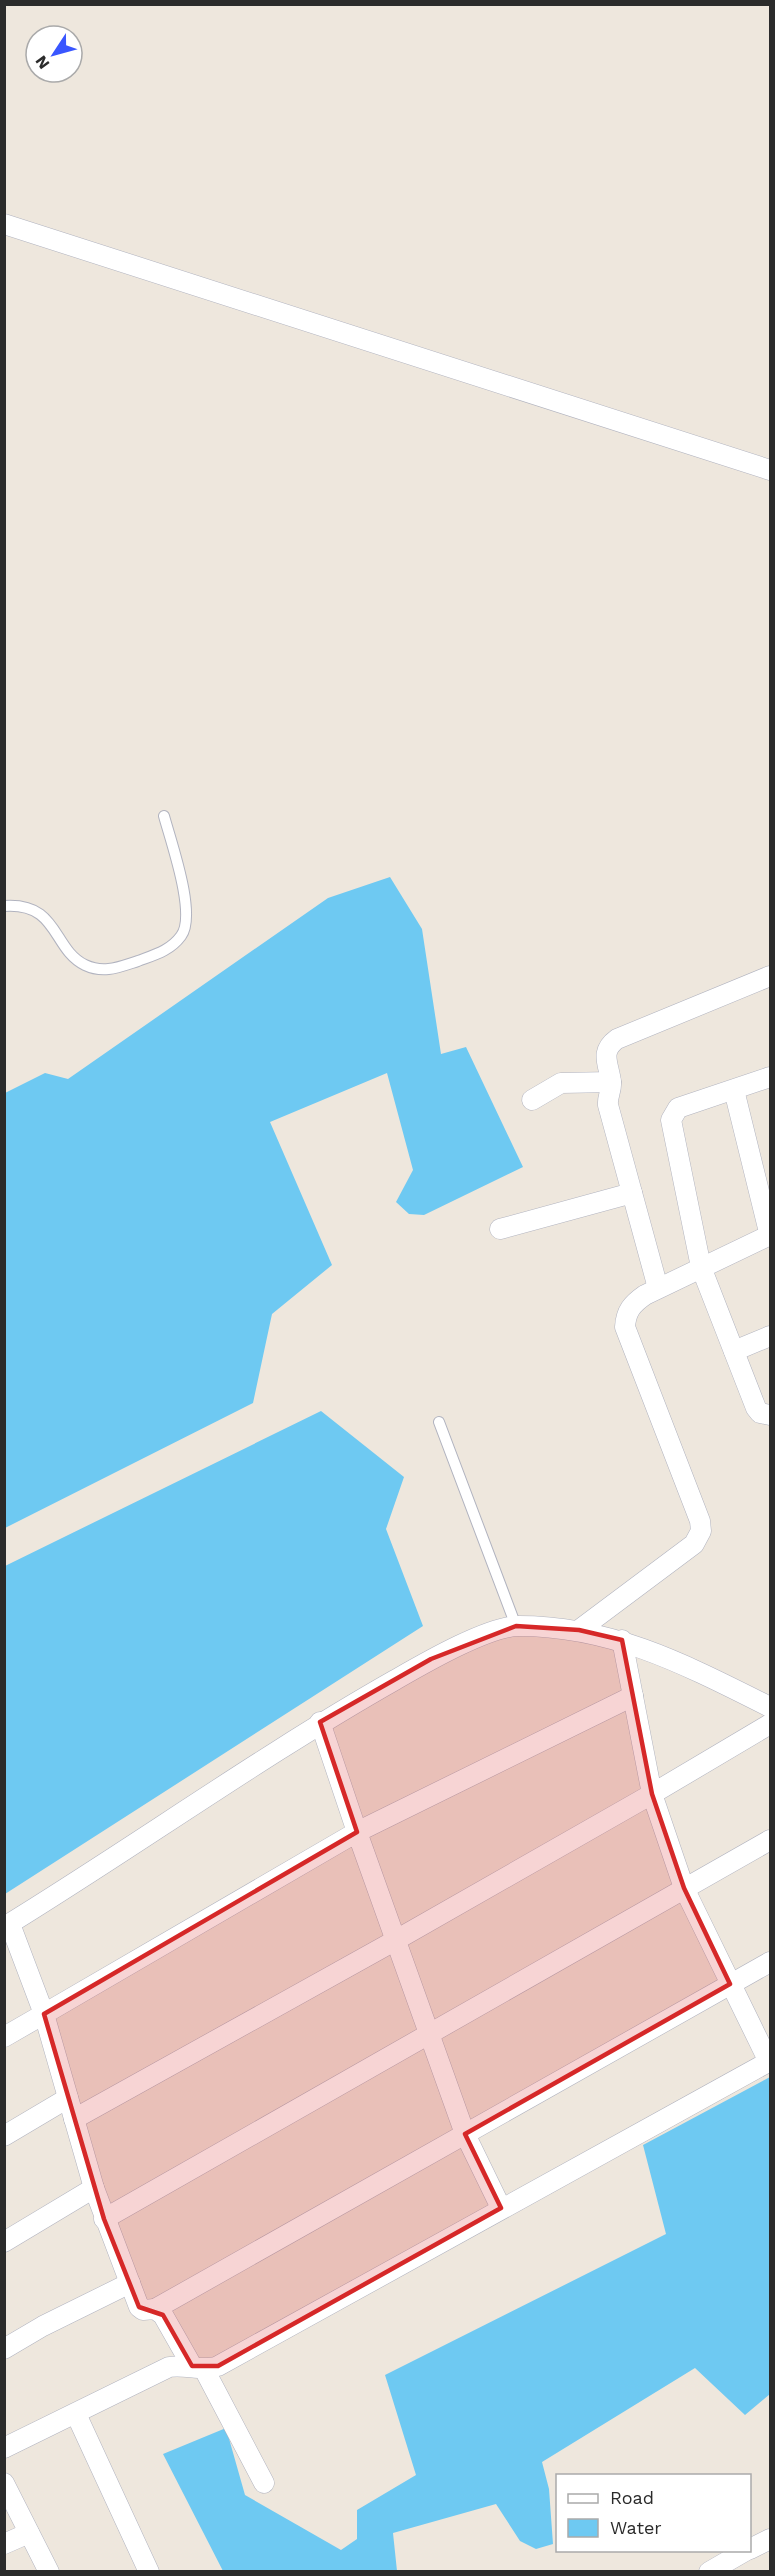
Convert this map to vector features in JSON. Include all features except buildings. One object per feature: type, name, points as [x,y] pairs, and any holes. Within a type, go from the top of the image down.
[{"type":"street","points":[[4,224],[771,470]]},
{"type":"street","points":[[658,1288],[608,1105],[611,1082],[605,1056],[610,1044],[617,1039],[771,976]]},
{"type":"street","points":[[771,1077],[678,1108],[671,1120],[701,1267],[756,1408],[760,1413],[771,1415]]},
{"type":"street","points":[[532,1100],[569,1081],[611,1082]]},
{"type":"street","points":[[579,1630],[694,1544],[701,1531],[700,1521],[625,1327],[626,1314],[633,1304],[658,1288],[770,1235],[734,1090]]},
{"type":"street","points":[[500,1229],[632,1193]]},
{"type":"street","points":[[734,1352],[771,1335]]},
{"type":"street","points":[[771,1707],[704,1674],[622,1640],[579,1630],[516,1626],[473,1640],[431,1659],[320,1722],[103,1866],[7,1925],[44,2014],[94,2188],[142,2310],[155,2309],[771,1962]]},
{"type":"street","points":[[4,2448],[170,2367],[198,2368],[224,2362],[770,2062],[684,1888],[652,1794],[622,1640]]},
{"type":"street","points":[[4,2037],[357,1832],[633,1696]]},
{"type":"street","points":[[320,1722],[465,2134],[501,2208]]},
{"type":"street","points":[[74,2119],[396,1940],[771,1724]]},
{"type":"street","points":[[104,2218],[771,1840]]},
{"type":"street","points":[[4,2136],[68,2098]]},
{"type":"street","points":[[4,2242],[94,2188]]},
{"type":"street","points":[[4,2349],[43,2325],[130,2283]]},
{"type":"street","points":[[155,2309],[163,2315],[198,2368],[264,2483]]},
{"type":"street","points":[[76,2414],[149,2571]]},
{"type":"street","points":[[4,2483],[49,2571]]},
{"type":"street","points":[[4,2544],[29,2534]]},
{"type":"street","points":[[751,2548],[771,2538]]},
{"type":"street","points":[[709,2571],[744,2552]]},
{"type":"lane","points":[[4,906],[20,906],[38,912],[83,964],[106,971],[163,953],[182,935],[187,905],[164,816]]},
{"type":"lane","points":[[439,1422],[516,1626]]},
{"type":"highlighted area","points":[[516,1626],[579,1630],[622,1640],[652,1794],[684,1888],[730,1984],[465,2134],[501,2208],[218,2366],[192,2366],[163,2315],[139,2307],[104,2219],[44,2014],[357,1832],[320,1722],[431,1659]]},
{"type":"water","points":[[390,877],[422,929],[441,1054],[466,1047],[523,1167],[424,1215],[409,1214],[396,1202],[413,1170],[387,1073],[270,1122],[332,1265],[272,1314],[253,1403],[5,1528],[5,1093],[45,1073],[68,1079],[328,898]]},
{"type":"water","points":[[321,1411],[404,1477],[386,1529],[423,1626],[5,1894],[5,1566]]},
{"type":"water","points":[[770,2077],[770,2394],[745,2415],[695,2368],[542,2462],[549,2489],[553,2544],[536,2549],[520,2541],[496,2504],[393,2533],[397,2571],[223,2571],[163,2454],[226,2428],[245,2495],[341,2550],[357,2539],[357,2510],[416,2475],[385,2375],[666,2234],[643,2145]]}]
